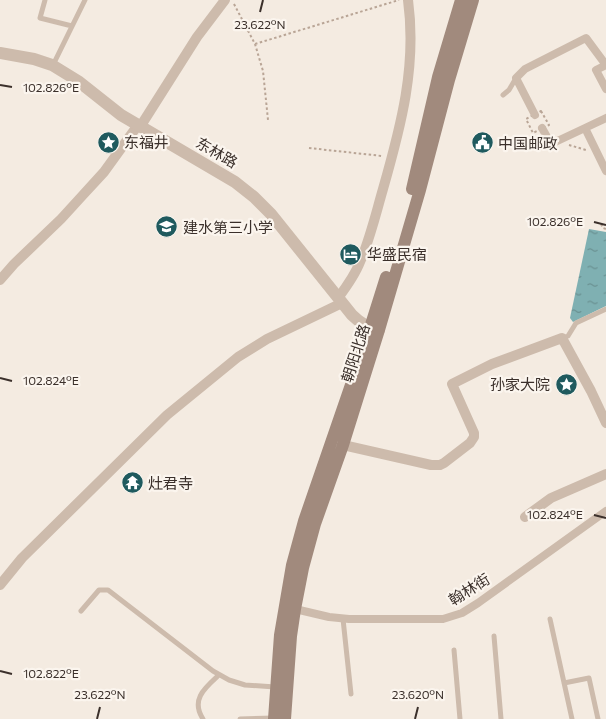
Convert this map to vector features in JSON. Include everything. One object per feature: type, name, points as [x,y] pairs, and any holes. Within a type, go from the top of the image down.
[{"type":"main road","name":"朝阳北路","points":[[278,719],[303,568],[315,524],[343,444],[374,329],[385,280],[412,188],[438,77],[461,0]]},
{"type":"main road","name":"朝阳北路","points":[[278,719],[276,687],[280,635],[292,565],[304,521],[374,329],[420,190],[449,80],[473,0]]},
{"type":"street","points":[[0,280],[61,219],[104,172],[139,126],[197,37],[225,0]]},
{"type":"street","points":[[0,585],[22,558],[167,415],[248,350],[340,300],[354,275],[366,247],[403,114],[410,60],[411,30],[408,0]]},
{"type":"street","points":[[535,115],[516,78],[525,69],[586,38],[606,65],[596,70],[606,90]]},
{"type":"street","name":"东林路","points":[[0,53],[34,59],[52,65],[78,81],[121,115],[235,182],[271,214],[357,320],[374,329]]},
{"type":"street","points":[[542,128],[551,144],[606,118]]},
{"type":"street","points":[[585,128],[606,171]]},
{"type":"street","points":[[343,444],[431,465],[440,465],[470,443],[474,437],[474,433],[452,384],[492,364],[562,338],[606,423]]},
{"type":"street","points":[[525,517],[552,498],[606,474]]},
{"type":"street","name":"翰林街","points":[[295,609],[343,619],[443,619],[456,616],[478,603],[606,511]]},
{"type":"lane","points":[[45,0],[40,18],[72,26]]},
{"type":"lane","points":[[52,65],[85,0]]},
{"type":"lane","points":[[503,95],[516,78]]},
{"type":"lane","points":[[562,338],[568,336],[576,323],[606,309]]},
{"type":"lane","points":[[81,611],[100,590],[108,590],[219,675],[245,686],[276,687]]},
{"type":"lane","points":[[343,619],[351,694]]},
{"type":"lane","points":[[550,619],[572,719]]},
{"type":"lane","points":[[494,636],[501,719]]},
{"type":"lane","points":[[454,650],[460,719]]},
{"type":"lane","points":[[203,719],[198,708],[199,698],[204,689],[219,675]]},
{"type":"lane","points":[[564,683],[589,678],[598,719]]},
{"type":"lane","points":[[240,719],[278,719]]},
{"type":"path","points":[[232,0],[256,44],[263,71],[268,120]]},
{"type":"path","points":[[256,44],[400,0]]},
{"type":"path","points":[[558,141],[598,154]]},
{"type":"path","points":[[309,148],[392,158]]},
{"type":"path","points":[[602,224],[603,228],[606,229]]},
{"type":"water","points":[[589,229],[606,232],[606,306],[573,322],[570,318]]},
{"type":"place","name":"东福井","points":[[108,142]]},
{"type":"place","name":"中国邮政","points":[[482,143]]},
{"type":"place","name":"建水第三小学","points":[[167,227]]},
{"type":"place","name":"华盛民宿","points":[[351,254]]},
{"type":"place","name":"孙家大院","points":[[566,384]]},
{"type":"place","name":"灶君寺","points":[[132,483]]}]
